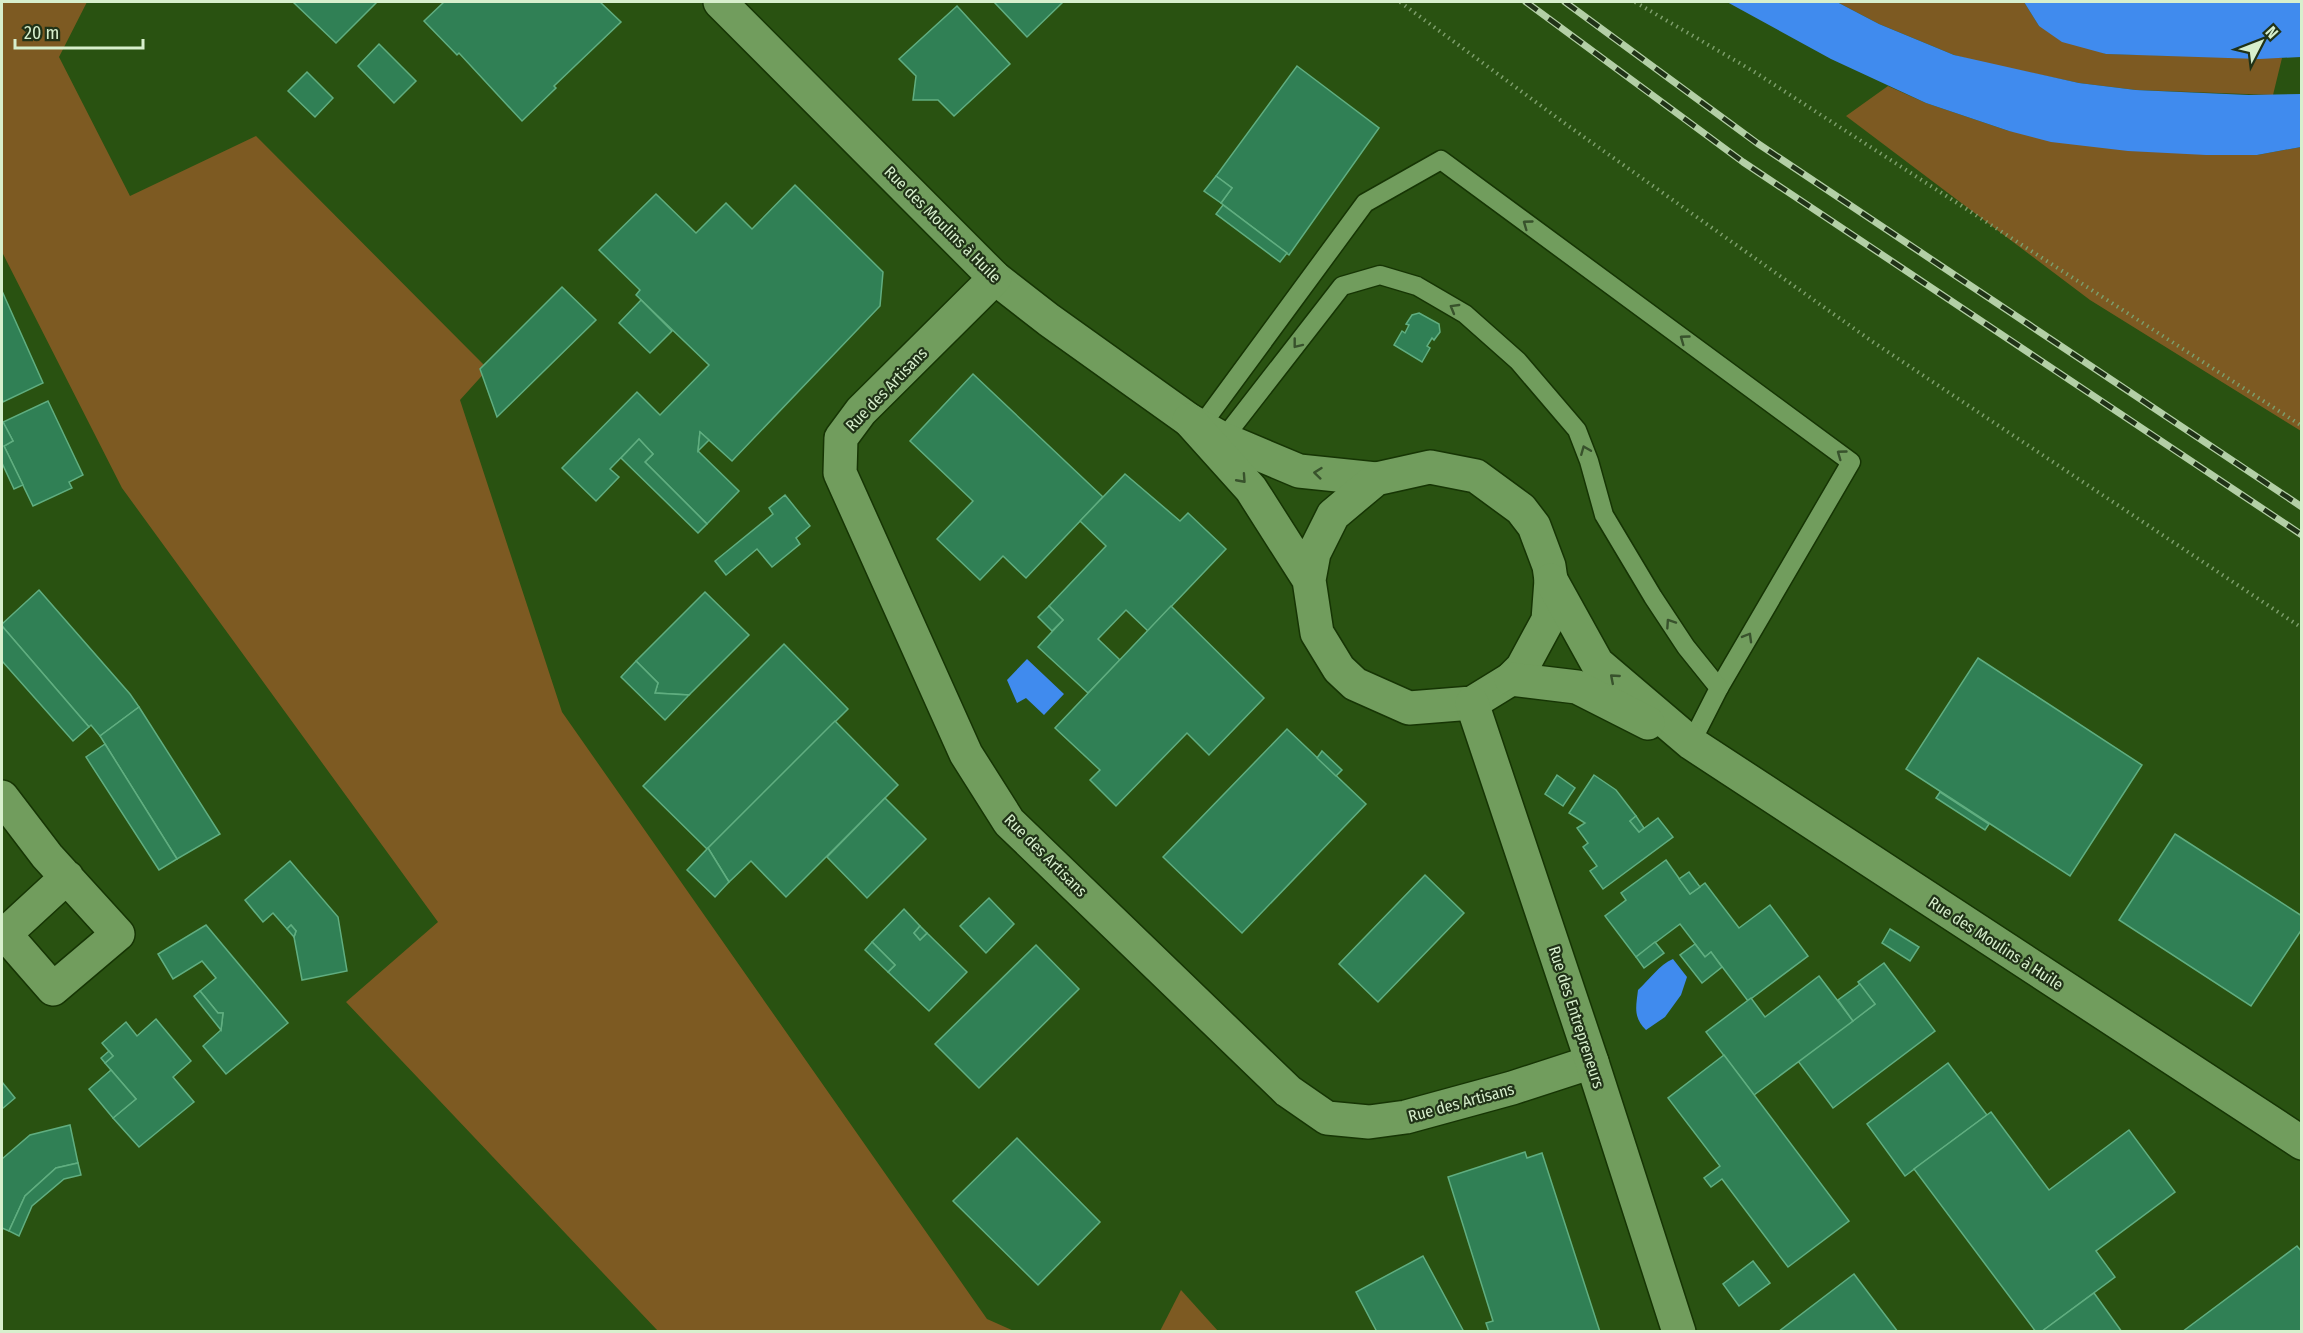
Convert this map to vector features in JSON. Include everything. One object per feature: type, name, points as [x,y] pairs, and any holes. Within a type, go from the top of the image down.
[{"type":"street","name":"Rue des Moulins à Huile","points":[[720,2],[995,278],[1204,428],[1299,471],[1376,479]]},
{"type":"street","name":"Rue des Artisans","points":[[995,278],[861,411],[841,438],[840,473],[966,754],[1009,822],[1288,1091],[1327,1118],[1369,1122],[1406,1117],[1512,1088],[1592,1062]]},
{"type":"street","name":"Rue des Moulins à Huile","points":[[1204,428],[1251,489],[1309,580]]},
{"type":"street","points":[[1430,467],[1476,476],[1521,509],[1534,526],[1550,566],[1551,580],[1548,620],[1522,668],[1511,679],[1472,703],[1409,708],[1355,684],[1339,669],[1317,633],[1309,580],[1314,553],[1333,515],[1376,479],[1430,467]]},
{"type":"street","name":"Rue des Moulins à Huile","points":[[1551,580],[1597,663],[1691,743]]},
{"type":"street","name":"Rue des Moulins à Huile","points":[[1511,679],[1577,687],[1691,743],[2301,1143]]},
{"type":"street","name":"Rue des Entrepreneurs","points":[[1472,703],[1679,1332]]},
{"type":"street","points":[[2,797],[47,856],[67,878]]},
{"type":"lane","points":[[1204,428],[1365,202],[1440,160],[1851,462],[1719,688],[1691,743]]},
{"type":"lane","points":[[1204,428],[1342,286],[1380,275],[1417,286],[1465,314],[1518,361],[1577,430],[1589,461],[1604,514],[1653,597],[1686,647],[1719,688]]},
{"type":"path","points":[[1400,2],[1567,126],[1873,342],[2301,628]]},
{"type":"path","points":[[1635,2],[1763,77],[2301,426]]},
{"type":"shaded area","points":[[2,2],[87,2],[59,57],[130,196],[256,136],[488,369],[460,400],[562,712],[987,1319],[1014,1331],[658,1331],[346,1002],[438,922],[122,488],[2,252]]},
{"type":"shaded area","points":[[1837,2],[2024,2],[2039,26],[2106,54],[2282,58],[2273,95],[2136,90],[2079,83],[1954,55],[1879,24]]},
{"type":"shaded area","points":[[1888,86],[1926,103],[2009,131],[2257,155],[2301,147],[2301,431],[2090,300],[1846,116]]},
{"type":"shaded area","points":[[1181,1290],[1218,1331],[1160,1331]]},
{"type":"water","points":[[1727,2],[1837,2],[1879,24],[1954,55],[2079,83],[2136,90],[2249,95],[2301,94],[2301,147],[2257,155],[2206,155],[2128,151],[2051,142],[2009,131],[1926,103],[1831,59]]},
{"type":"water","points":[[2024,2],[2301,2],[2301,57],[2259,59],[2106,54],[2062,42],[2039,26]]},
{"type":"water","points":[[1027,659],[1064,694],[1044,715],[1026,698],[1017,703],[1007,680]]},
{"type":"water","points":[[1673,959],[1687,977],[1681,995],[1665,1017],[1646,1030],[1637,1016],[1638,990]]},
{"type":"building","points":[[293,2],[377,2],[336,43]]},
{"type":"building","points":[[444,2],[600,2],[621,22],[554,86],[556,88],[522,121],[459,53],[457,55],[424,21]]},
{"type":"building","points":[[994,2],[1063,2],[1027,37]]},
{"type":"building","points":[[957,6],[1010,64],[954,116],[938,100],[913,100],[916,76],[899,59]]},
{"type":"building","points":[[379,44],[416,81],[394,103],[358,66]]},
{"type":"building","points":[[1297,66],[1379,128],[1289,255],[1221,203],[1232,188],[1216,176]]},
{"type":"building","points":[[307,72],[333,98],[315,117],[288,91]]},
{"type":"building","points":[[1216,176],[1232,188],[1221,203],[1204,191]]},
{"type":"building","points":[[795,185],[883,272],[880,306],[732,461],[700,432],[698,451],[739,491],[707,524],[645,462],[653,454],[639,439],[610,469],[619,477],[596,501],[562,468],[637,392],[660,415],[709,365],[636,295],[640,290],[599,250],[656,194],[696,233],[726,203],[752,229]]},
{"type":"building","points":[[1223,205],[1287,253],[1280,262],[1216,214]]},
{"type":"building","points":[[562,287],[596,320],[497,417],[480,369]]},
{"type":"building","points":[[2,291],[43,383],[3,402],[2,399]]},
{"type":"building","points":[[641,300],[672,331],[650,353],[619,323]]},
{"type":"building","points":[[1419,313],[1439,324],[1440,332],[1427,346],[1430,348],[1422,362],[1394,345],[1402,331],[1405,333],[1409,325],[1406,324],[1412,315]]},
{"type":"building","points":[[973,374],[1103,497],[1026,578],[1003,556],[980,580],[937,539],[973,501],[910,441]]},
{"type":"building","points":[[48,401],[83,475],[69,482],[72,488],[33,506],[4,446],[13,441],[3,422]]},
{"type":"building","points":[[3,422],[13,441],[4,446],[23,485],[14,489],[2,463]]},
{"type":"building","points":[[700,432],[709,440],[698,451]]},
{"type":"building","points":[[639,439],[653,454],[645,462],[707,524],[698,533],[621,458]]},
{"type":"building","points":[[1125,474],[1180,521],[1188,513],[1226,549],[1148,631],[1126,610],[1098,639],[1120,660],[1088,693],[1038,647],[1063,620],[1049,606],[1106,546],[1080,521]]},
{"type":"building","points":[[785,495],[810,526],[796,538],[800,544],[772,567],[757,549],[726,575],[715,561],[773,514],[769,508]]},
{"type":"building","points":[[39,590],[139,707],[100,736],[91,725],[89,727],[2,626]]},
{"type":"building","points":[[705,592],[749,635],[689,695],[655,693],[658,683],[636,661]]},
{"type":"building","points":[[1049,606],[1063,620],[1052,631],[1038,617]]},
{"type":"building","points":[[1171,606],[1264,698],[1209,755],[1187,733],[1116,806],[1090,780],[1100,770],[1055,728]]},
{"type":"building","points":[[2,626],[89,727],[73,741],[2,661]]},
{"type":"building","points":[[784,644],[848,709],[707,849],[643,786]]},
{"type":"building","points":[[1978,658],[2142,765],[2070,876],[1906,769]]},
{"type":"building","points":[[636,661],[658,683],[655,693],[689,695],[665,720],[621,677]]},
{"type":"building","points":[[139,707],[220,834],[177,859],[100,736]]},
{"type":"building","points":[[835,721],[898,785],[786,897],[751,861],[729,882],[708,848]]},
{"type":"building","points":[[1287,729],[1366,804],[1242,933],[1163,857]]},
{"type":"building","points":[[105,744],[177,859],[159,870],[86,757]]},
{"type":"building","points":[[1322,751],[1342,770],[1336,776],[1317,758]]},
{"type":"building","points":[[1557,775],[1575,788],[1563,806],[1545,794]]},
{"type":"building","points":[[1594,775],[1616,790],[1636,816],[1630,821],[1639,832],[1658,818],[1673,837],[1603,889],[1590,871],[1597,866],[1583,847],[1588,843],[1577,828],[1585,823],[1569,813]]},
{"type":"building","points":[[1940,792],[1989,824],[1985,830],[1936,798]]},
{"type":"building","points":[[885,798],[926,839],[867,898],[827,857]]},
{"type":"building","points":[[1636,816],[1644,828],[1639,832],[1630,821]]},
{"type":"building","points":[[2175,834],[2302,916],[2302,929],[2251,1006],[2119,920]]},
{"type":"building","points":[[708,848],[729,882],[715,897],[687,870]]},
{"type":"building","points":[[1666,860],[1690,894],[1705,883],[1739,928],[1770,905],[1808,956],[1748,1001],[1711,952],[1705,957],[1680,924],[1636,957],[1605,916],[1626,900],[1621,893]]},
{"type":"building","points":[[290,861],[338,917],[347,971],[302,980],[294,937],[296,931],[291,925],[287,929],[273,913],[263,922],[245,900]]},
{"type":"building","points":[[1689,872],[1700,887],[1690,894],[1679,879]]},
{"type":"building","points":[[1425,875],[1464,913],[1378,1002],[1339,964]]},
{"type":"building","points":[[989,898],[1014,924],[986,953],[960,926]]},
{"type":"building","points":[[904,909],[920,926],[914,933],[920,940],[927,933],[967,972],[929,1011],[888,972],[895,965],[872,942]]},
{"type":"building","points":[[206,925],[288,1023],[226,1074],[203,1046],[221,1030],[223,1013],[218,1013],[200,991],[216,978],[202,961],[173,979],[158,954]]},
{"type":"building","points":[[291,925],[296,931],[294,937],[287,929]]},
{"type":"building","points":[[920,926],[927,933],[920,940],[914,933]]},
{"type":"building","points":[[1890,929],[1919,947],[1910,961],[1882,943]]},
{"type":"building","points":[[872,942],[895,965],[888,972],[865,950]]},
{"type":"building","points":[[1655,942],[1664,953],[1644,968],[1636,957]]},
{"type":"building","points":[[1695,944],[1705,957],[1711,952],[1722,967],[1702,983],[1680,955]]},
{"type":"building","points":[[1036,945],[1079,989],[979,1088],[935,1044]]},
{"type":"building","points":[[1884,963],[1935,1031],[1833,1108],[1798,1061],[1875,1004],[1858,982]]},
{"type":"building","points":[[1819,976],[1853,1021],[1754,1095],[1706,1032],[1751,998],[1765,1017]]},
{"type":"building","points":[[1860,984],[1875,1004],[1853,1021],[1838,1000]]},
{"type":"building","points":[[200,991],[218,1013],[223,1013],[221,1030],[194,996]]},
{"type":"building","points":[[156,1019],[191,1061],[173,1077],[194,1102],[139,1147],[113,1118],[136,1099],[105,1063],[113,1056],[102,1043],[126,1022],[137,1036]]},
{"type":"building","points":[[109,1051],[113,1056],[105,1063],[101,1058]]},
{"type":"building","points":[[1724,1055],[1849,1221],[1788,1267],[1722,1179],[1711,1187],[1704,1178],[1720,1166],[1668,1098]]},
{"type":"building","points":[[1948,1063],[1987,1115],[1905,1176],[1867,1124]]},
{"type":"building","points":[[111,1070],[136,1099],[113,1118],[89,1089]]},
{"type":"building","points":[[2,1082],[15,1098],[2,1109]]},
{"type":"building","points":[[1991,1112],[2049,1190],[2129,1130],[2175,1192],[2096,1251],[2115,1277],[2041,1332],[2036,1332],[1914,1169]]},
{"type":"building","points":[[70,1125],[78,1163],[56,1168],[25,1196],[9,1231],[2,1228],[2,1159],[30,1135]]},
{"type":"building","points":[[1017,1138],[1100,1222],[1038,1285],[953,1201]]},
{"type":"building","points":[[1525,1152],[1527,1158],[1542,1153],[1600,1332],[1489,1332],[1486,1323],[1493,1321],[1448,1177]]},
{"type":"building","points":[[78,1163],[81,1175],[64,1179],[32,1206],[19,1236],[9,1231],[25,1196],[56,1168]]},
{"type":"building","points":[[2297,1246],[2302,1252],[2302,1332],[2182,1332]]},
{"type":"building","points":[[1423,1256],[1464,1332],[1377,1332],[1356,1292]]},
{"type":"building","points":[[1753,1261],[1770,1283],[1739,1306],[1723,1284]]},
{"type":"building","points":[[1854,1274],[1898,1332],[1778,1332]]},
{"type":"building","points":[[2094,1293],[2122,1332],[2041,1332]]},
{"type":"railway","points":[[1526,2],[1743,162],[2302,535]]},
{"type":"railway","points":[[1565,2],[1757,143],[2302,507]]}]
